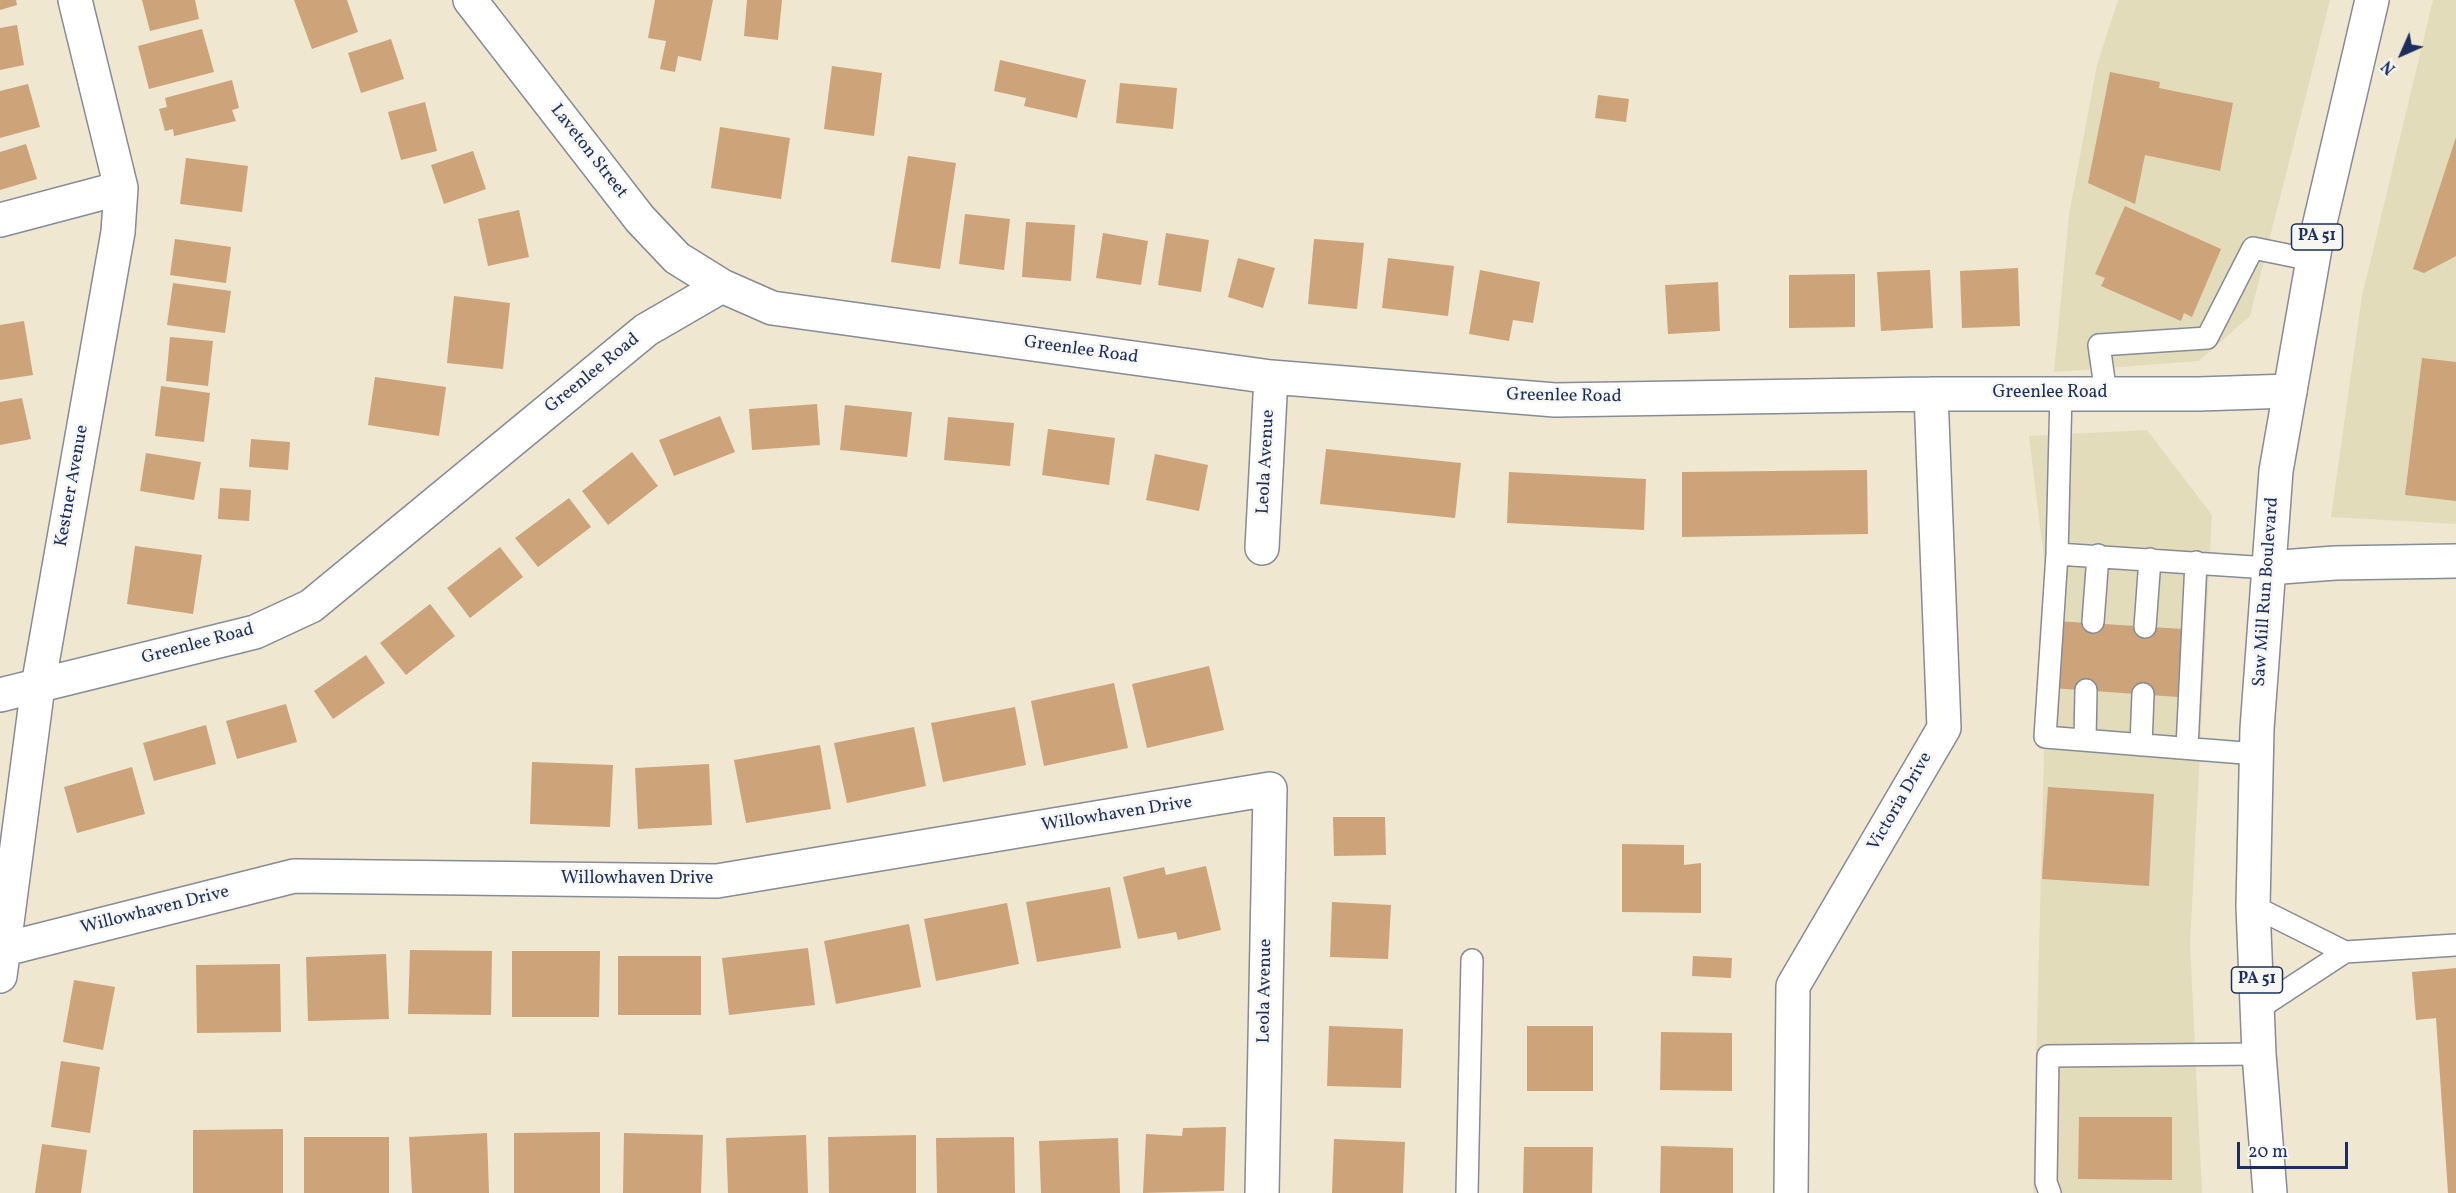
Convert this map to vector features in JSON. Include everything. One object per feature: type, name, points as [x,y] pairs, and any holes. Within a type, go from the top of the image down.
[{"type":"main road","name":"Kestner Avenue","points":[[2,958],[38,686],[118,232],[121,188],[75,0]]},
{"type":"main road","name":"Laveton Street","points":[[470,0],[640,219],[677,258],[722,286]]},
{"type":"main road","name":"Saw Mill Run Boulevard","points":[[2270,1193],[2259,1054],[2253,906],[2256,754],[2276,471],[2312,260],[2372,0]]},
{"type":"main road","points":[[0,220],[121,188]]},
{"type":"main road","name":"Greenlee Road","points":[[0,695],[255,632],[311,606],[646,330],[722,286],[772,308],[1271,377],[1555,400],[2290,391]]},
{"type":"main road","name":"Leola Avenue","points":[[1262,548],[1271,377]]},
{"type":"main road","name":"Victoria Drive","points":[[1791,1193],[1793,986],[1944,728],[1931,394]]},
{"type":"main road","points":[[2268,568],[2335,563],[2456,561]]},
{"type":"main road","name":"Leola Avenue","points":[[1262,1193],[1270,789]]},
{"type":"main road","name":"Willowhaven Drive","points":[[2,958],[294,876],[717,881],[1270,789]]},
{"type":"lane","points":[[2106,394],[2099,345],[2206,338],[2253,248],[2312,260]]},
{"type":"lane","points":[[2061,393],[2057,554],[2045,737],[2256,754]]},
{"type":"lane","points":[[2057,554],[2268,568]]},
{"type":"lane","points":[[2093,622],[2098,555]]},
{"type":"lane","points":[[2145,627],[2150,560]]},
{"type":"lane","points":[[2187,748],[2196,562]]},
{"type":"lane","points":[[2085,740],[2086,690]]},
{"type":"lane","points":[[2141,745],[2143,694]]},
{"type":"lane","points":[[2253,906],[2345,952]]},
{"type":"lane","points":[[2258,1009],[2345,952],[2456,945]]},
{"type":"lane","points":[[1467,1193],[1472,960]]},
{"type":"lane","points":[[2050,1193],[2046,1182],[2048,1056],[2259,1054]]},
{"type":"shaded area","points":[[2118,0],[2330,0],[2250,316],[2199,361],[2054,372],[2069,215],[2097,65]]},
{"type":"shaded area","points":[[2433,0],[2456,0],[2456,524],[2331,517],[2362,296]]},
{"type":"shaded area","points":[[2147,430],[2212,515],[2190,945],[2202,1193],[2033,1193],[2048,591],[2029,436]]},
{"type":"building","points":[[0,0],[16,0],[17,5],[0,10]]},
{"type":"building","points":[[142,0],[195,0],[199,19],[150,31]]},
{"type":"building","points":[[294,0],[347,0],[358,32],[312,49]]},
{"type":"building","points":[[655,0],[713,0],[701,61],[678,56],[675,72],[660,69],[666,41],[648,38]]},
{"type":"building","points":[[747,0],[782,0],[778,40],[744,36]]},
{"type":"building","points":[[17,25],[24,65],[0,70],[0,28]]},
{"type":"building","points":[[202,29],[214,72],[149,89],[138,46]]},
{"type":"building","points":[[391,39],[404,79],[361,93],[348,53]]},
{"type":"building","points":[[1000,60],[1086,80],[1077,118],[1024,106],[1026,98],[994,91]]},
{"type":"building","points":[[832,66],[882,73],[874,136],[824,129]]},
{"type":"building","points":[[2110,72],[2160,82],[2159,88],[2233,103],[2220,171],[2145,155],[2135,204],[2088,183]]},
{"type":"building","points":[[232,80],[239,108],[232,110],[236,121],[174,136],[173,129],[165,131],[159,109],[167,107],[165,98]]},
{"type":"building","points":[[1120,83],[1177,88],[1173,129],[1116,123]]},
{"type":"building","points":[[28,84],[40,127],[0,138],[0,91]]},
{"type":"building","points":[[1598,95],[1629,99],[1626,122],[1595,118]]},
{"type":"building","points":[[425,102],[437,151],[401,160],[388,112]]},
{"type":"building","points":[[720,127],[790,138],[781,199],[711,188]]},
{"type":"building","points":[[2456,137],[2456,256],[2424,273],[2413,269]]},
{"type":"building","points":[[26,144],[37,179],[0,190],[0,152]]},
{"type":"building","points":[[473,151],[486,189],[444,204],[431,165]]},
{"type":"building","points":[[908,156],[956,163],[940,269],[891,262]]},
{"type":"building","points":[[186,158],[248,166],[242,212],[180,204]]},
{"type":"building","points":[[2125,206],[2221,249],[2192,317],[2184,313],[2181,321],[2101,286],[2105,278],[2095,274]]},
{"type":"building","points":[[519,210],[529,257],[488,266],[478,219]]},
{"type":"building","points":[[965,214],[1010,219],[1004,270],[959,264]]},
{"type":"building","points":[[1026,222],[1075,225],[1071,281],[1022,277]]},
{"type":"building","points":[[1103,233],[1148,241],[1141,285],[1096,278]]},
{"type":"building","points":[[1166,233],[1209,240],[1201,292],[1158,285]]},
{"type":"building","points":[[175,239],[231,247],[226,283],[170,275]]},
{"type":"building","points":[[1314,239],[1364,243],[1357,309],[1308,304]]},
{"type":"building","points":[[1238,258],[1275,268],[1263,308],[1228,297]]},
{"type":"building","points":[[1388,258],[1454,266],[1448,316],[1382,308]]},
{"type":"building","points":[[2018,268],[2020,326],[1962,328],[1960,271]]},
{"type":"building","points":[[1480,270],[1540,282],[1533,323],[1513,320],[1509,341],[1469,334]]},
{"type":"building","points":[[1930,270],[1933,328],[1881,331],[1877,272]]},
{"type":"building","points":[[1855,274],[1855,327],[1789,328],[1789,275]]},
{"type":"building","points":[[1718,282],[1720,331],[1668,334],[1665,285]]},
{"type":"building","points":[[173,283],[231,291],[225,333],[167,325]]},
{"type":"building","points":[[454,296],[510,303],[503,369],[447,363]]},
{"type":"building","points":[[24,321],[33,375],[0,380],[0,325]]},
{"type":"building","points":[[170,337],[213,341],[208,386],[166,381]]},
{"type":"building","points":[[2422,358],[2456,362],[2456,501],[2405,495]]},
{"type":"building","points":[[375,377],[446,387],[439,436],[368,425]]},
{"type":"building","points":[[161,386],[210,393],[204,442],[155,436]]},
{"type":"building","points":[[22,398],[31,439],[0,445],[0,402]]},
{"type":"building","points":[[817,404],[820,445],[752,450],[749,409]]},
{"type":"building","points":[[845,405],[912,412],[907,457],[840,450]]},
{"type":"building","points":[[720,416],[735,452],[674,476],[659,440]]},
{"type":"building","points":[[948,417],[1014,423],[1010,466],[944,460]]},
{"type":"building","points":[[1048,429],[1115,438],[1109,485],[1042,475]]},
{"type":"building","points":[[251,439],[290,442],[288,470],[249,467]]},
{"type":"building","points":[[1326,449],[1461,463],[1455,518],[1320,504]]},
{"type":"building","points":[[632,452],[658,486],[608,525],[582,491]]},
{"type":"building","points":[[146,453],[201,462],[194,500],[140,491]]},
{"type":"building","points":[[1155,454],[1208,465],[1199,511],[1146,500]]},
{"type":"building","points":[[1867,470],[1868,534],[1682,537],[1682,472]]},
{"type":"building","points":[[1509,472],[1646,479],[1644,530],[1507,523]]},
{"type":"building","points":[[220,488],[251,490],[249,521],[218,519]]},
{"type":"building","points":[[569,498],[591,527],[538,567],[515,538]]},
{"type":"building","points":[[135,546],[202,555],[193,614],[127,604]]},
{"type":"building","points":[[500,547],[523,577],[470,618],[447,588]]},
{"type":"building","points":[[430,604],[455,636],[406,675],[380,643]]},
{"type":"building","points":[[2056,621],[2183,629],[2178,697],[2052,688]]},
{"type":"building","points":[[366,655],[385,683],[333,719],[314,691]]},
{"type":"building","points":[[1209,666],[1224,730],[1147,748],[1132,684]]},
{"type":"building","points":[[1114,683],[1128,748],[1044,766],[1031,701]]},
{"type":"building","points":[[286,704],[297,742],[237,759],[226,721]]},
{"type":"building","points":[[1015,707],[1026,765],[943,782],[931,723]]},
{"type":"building","points":[[206,725],[216,764],[154,781],[143,743]]},
{"type":"building","points":[[914,727],[926,786],[847,803],[834,743]]},
{"type":"building","points":[[820,745],[831,809],[746,823],[734,760]]},
{"type":"building","points":[[532,762],[613,765],[610,827],[530,824]]},
{"type":"building","points":[[709,764],[712,825],[638,829],[635,768]]},
{"type":"building","points":[[132,767],[145,814],[77,833],[64,787]]},
{"type":"building","points":[[2048,787],[2154,794],[2149,886],[2042,879]]},
{"type":"building","points":[[1333,817],[1385,817],[1386,855],[1334,856]]},
{"type":"building","points":[[1622,844],[1684,845],[1684,865],[1701,863],[1701,913],[1622,912]]},
{"type":"building","points":[[1206,866],[1221,930],[1178,940],[1176,932],[1138,939],[1123,877],[1164,867],[1166,875]]},
{"type":"building","points":[[1110,887],[1121,948],[1037,962],[1026,902]]},
{"type":"building","points":[[1332,902],[1391,905],[1388,959],[1330,957]]},
{"type":"building","points":[[1007,903],[1019,964],[936,981],[924,919]]},
{"type":"building","points":[[909,924],[921,987],[836,1004],[824,941]]},
{"type":"building","points":[[808,948],[815,1005],[729,1015],[722,958]]},
{"type":"building","points":[[410,950],[492,951],[491,1015],[408,1014]]},
{"type":"building","points":[[512,951],[600,951],[599,1017],[512,1017]]},
{"type":"building","points":[[386,954],[389,1019],[308,1021],[306,957]]},
{"type":"building","points":[[618,956],[701,956],[701,1015],[618,1015]]},
{"type":"building","points":[[1693,956],[1732,958],[1731,978],[1692,976]]},
{"type":"building","points":[[280,964],[281,1032],[197,1033],[196,965]]},
{"type":"building","points":[[2456,968],[2456,1193],[2448,1193],[2436,1018],[2416,1020],[2412,972]]},
{"type":"building","points":[[74,980],[115,987],[103,1050],[63,1042]]},
{"type":"building","points":[[1329,1026],[1403,1029],[1401,1088],[1327,1086]]},
{"type":"building","points":[[1527,1026],[1593,1026],[1593,1091],[1527,1091]]},
{"type":"building","points":[[1661,1032],[1732,1033],[1732,1091],[1660,1090]]},
{"type":"building","points":[[61,1061],[100,1067],[90,1133],[51,1127]]},
{"type":"building","points":[[2079,1117],[2172,1117],[2172,1180],[2078,1179]]},
{"type":"building","points":[[1226,1127],[1224,1191],[1143,1193],[1146,1134],[1182,1136],[1183,1128]]},
{"type":"building","points":[[283,1129],[283,1193],[193,1193],[193,1130]]},
{"type":"building","points":[[600,1132],[600,1193],[514,1193],[514,1133]]},
{"type":"building","points":[[487,1133],[489,1193],[412,1193],[409,1137]]},
{"type":"building","points":[[624,1133],[703,1135],[701,1193],[623,1193]]},
{"type":"building","points":[[806,1135],[808,1193],[728,1193],[726,1138]]},
{"type":"building","points":[[916,1135],[916,1193],[829,1193],[828,1137]]},
{"type":"building","points":[[304,1137],[389,1137],[389,1193],[304,1193]]},
{"type":"building","points":[[1014,1137],[1015,1193],[937,1193],[936,1138]]},
{"type":"building","points":[[1118,1138],[1120,1193],[1041,1193],[1039,1141]]},
{"type":"building","points":[[1334,1139],[1405,1142],[1403,1193],[1332,1193]]},
{"type":"building","points":[[42,1144],[87,1150],[81,1193],[35,1193]]},
{"type":"building","points":[[1661,1146],[1733,1148],[1733,1193],[1660,1193]]},
{"type":"building","points":[[1524,1147],[1593,1147],[1592,1193],[1523,1193]]}]
